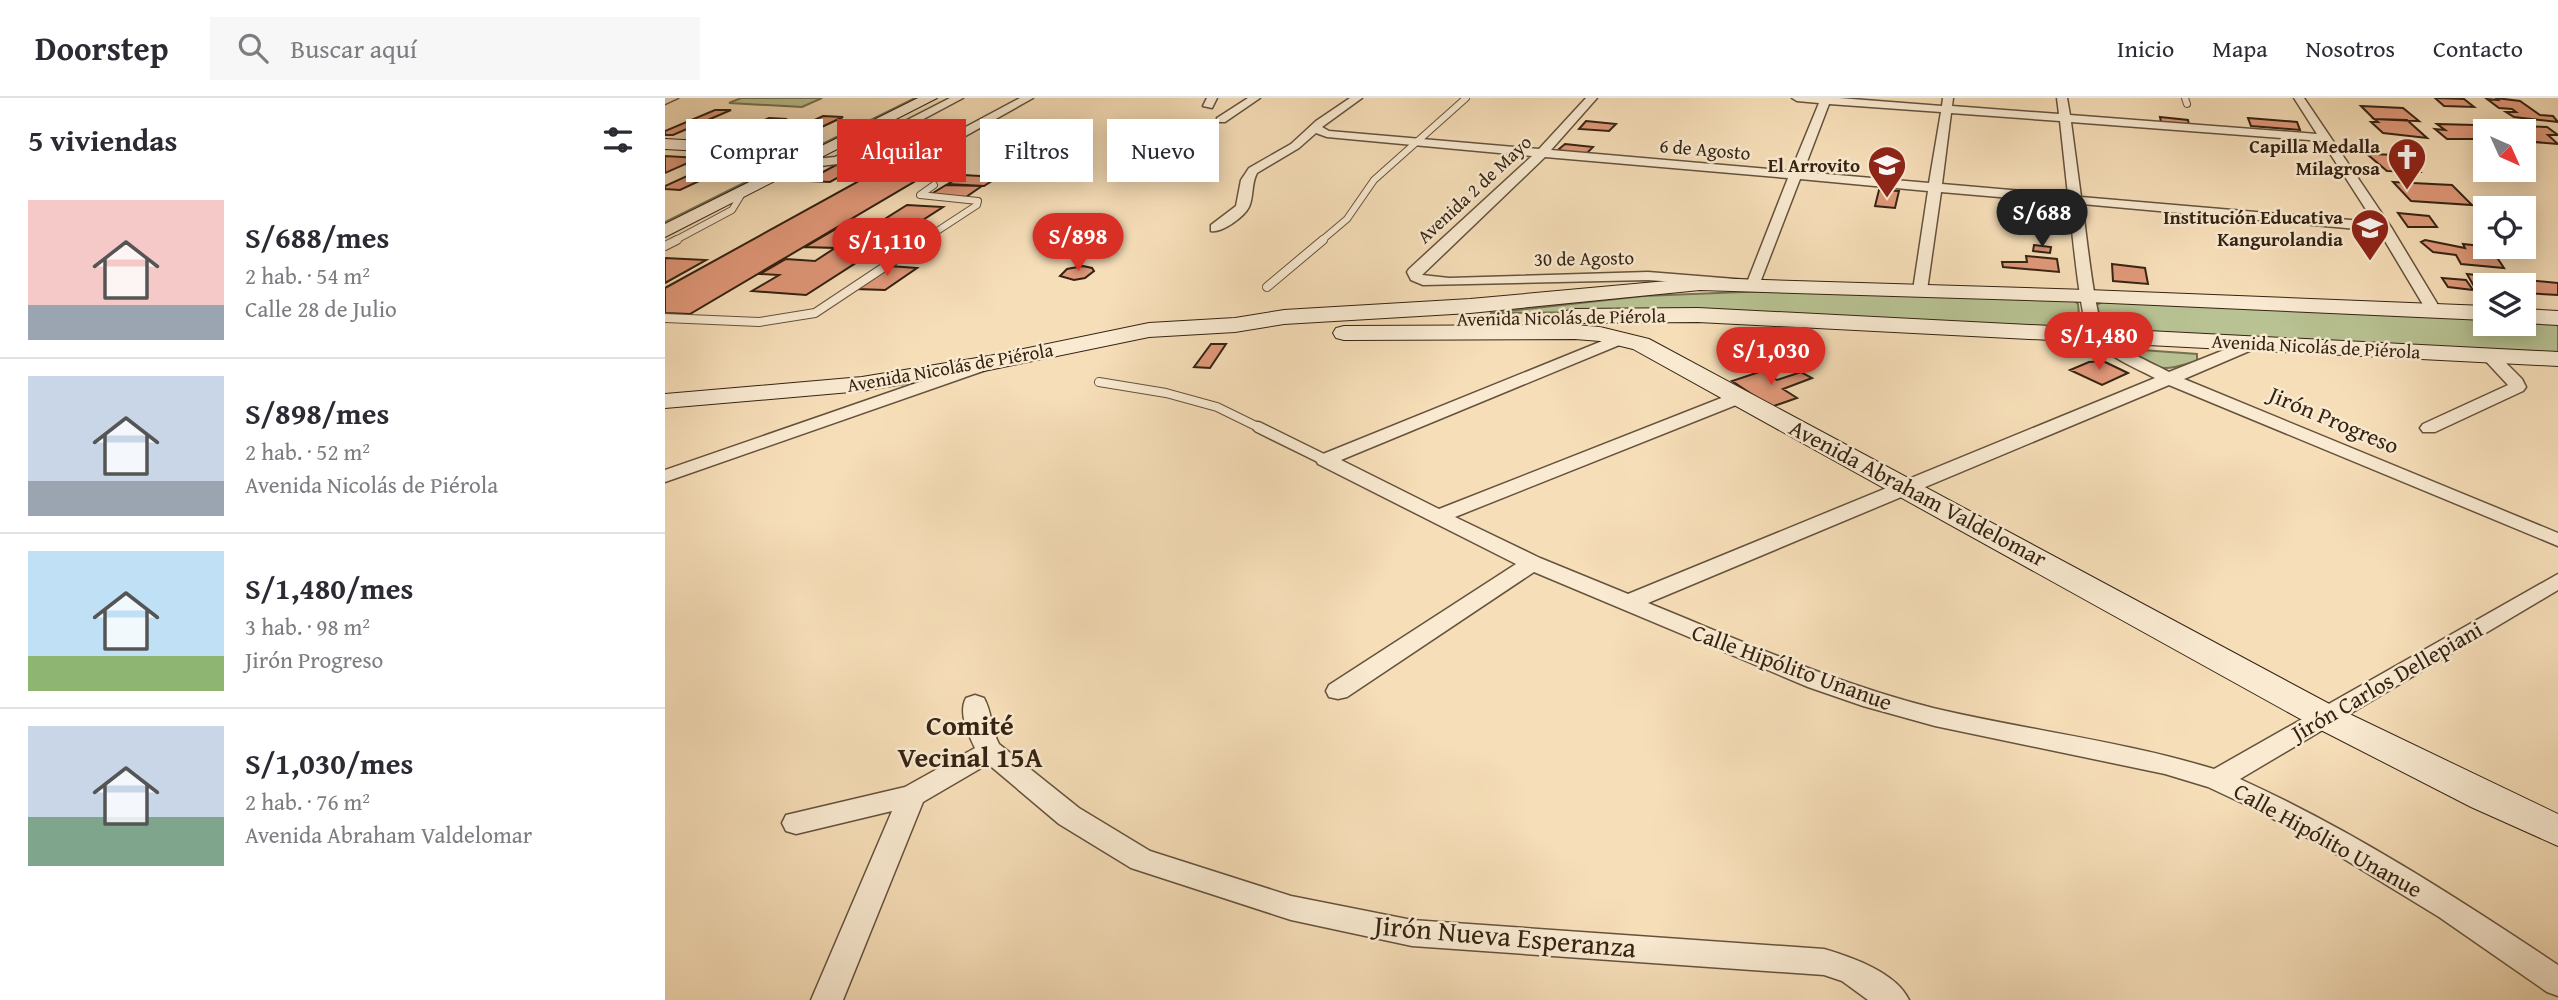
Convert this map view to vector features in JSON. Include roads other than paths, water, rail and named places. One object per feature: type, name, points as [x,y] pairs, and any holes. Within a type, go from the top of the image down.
[{"type":"main road","points":[[823,144],[908,98]]},
{"type":"main road","points":[[823,146],[930,98]]},
{"type":"main road","points":[[665,145],[686,147]]},
{"type":"main road","points":[[665,215],[741,182]]},
{"type":"main road","points":[[665,231],[759,182]]},
{"type":"main road","name":"Avenida Nicolás de Piérola","points":[[665,401],[862,384],[989,363],[1149,330],[1235,325],[1284,317],[1469,306],[1700,284],[2088,296],[2473,312]]},
{"type":"main road","name":"Avenida Nicolás de Piérola","points":[[1235,325],[1284,329],[1459,319],[1679,314],[2558,359]]},
{"type":"main road","points":[[2536,317],[2558,318]]},
{"type":"main road","name":"Avenida Abraham Valdelomar","points":[[1191,328],[1298,333],[1575,332],[1623,338],[1655,350],[2325,717],[2558,831]]},
{"type":"street","points":[[665,101],[673,98]]},
{"type":"street","points":[[917,119],[958,98]]},
{"type":"street","points":[[966,132],[1028,98]]},
{"type":"street","points":[[1221,120],[1255,98]]},
{"type":"street","points":[[1216,228],[1242,206],[1247,180],[1253,171],[1295,146],[1320,123],[1357,98]]},
{"type":"street","name":"Avenida 2 de Mayo","points":[[1416,277],[1414,272],[1541,154],[1592,98]]},
{"type":"street","points":[[1797,98],[1947,104],[2065,118],[2327,138]]},
{"type":"street","points":[[2062,98],[2088,296],[2097,334]]},
{"type":"street","points":[[2299,98],[2384,227],[2433,310]]},
{"type":"street","points":[[1753,285],[1826,99]]},
{"type":"street","points":[[1920,290],[1947,104]]},
{"type":"street","name":"6 de Agosto","points":[[1316,129],[1327,134],[1541,154],[2384,227]]},
{"type":"street","points":[[823,159],[837,160]]},
{"type":"street","name":"30 de Agosto","points":[[1416,277],[1423,281],[1449,282],[1648,276],[1753,285]]},
{"type":"street","name":"Jirón Progreso","points":[[2097,334],[2123,354],[2168,378],[2558,540]]},
{"type":"street","points":[[1325,460],[1623,338]]},
{"type":"street","points":[[1627,603],[2256,343]]},
{"type":"street","points":[[2429,428],[2517,387],[2489,355]]},
{"type":"street","points":[[665,476],[989,363]]},
{"type":"street","points":[[1439,516],[1741,397]]},
{"type":"street","name":"Calle Hipólito Unanue","points":[[1325,460],[1532,563],[1817,681],[1872,700],[1935,717],[2166,764],[2217,780],[2267,803],[2341,843],[2449,908],[2558,982]]},
{"type":"street","points":[[1338,691],[1532,563]]},
{"type":"street","name":"Jirón Carlos Dellepiani","points":[[2217,780],[2558,581]]},
{"type":"street","name":"Jirón Nueva Esperanza","points":[[975,704],[979,731],[990,751],[1069,816],[1141,860],[1291,908],[1412,933],[1824,962],[1852,971],[1893,1000]]},
{"type":"street","points":[[796,823],[912,796],[990,751]]},
{"type":"street","points":[[827,1000],[912,796]]},
{"type":"lane","points":[[1267,287],[1347,219],[1374,180],[1466,98]]},
{"type":"lane","points":[[665,318],[713,320],[726,324],[790,319],[815,313],[977,205],[978,201],[920,195],[934,185]]},
{"type":"lane","points":[[665,246],[732,210],[743,192]]},
{"type":"lane","name":"Calle Hipólito Unanue","points":[[1098,382],[1166,393],[1217,407],[1325,460]]},
{"type":"place","name":"Capilla Medalla Milagrosa","points":[[2407,191]]},
{"type":"place","name":"El Arrovito","points":[[1887,199]]},
{"type":"place","name":"Institución Educativa Kangurolandia","points":[[2370,262]]},
{"type":"district","name":"Comité Vecinal 15A","points":[[970,741]]}]
